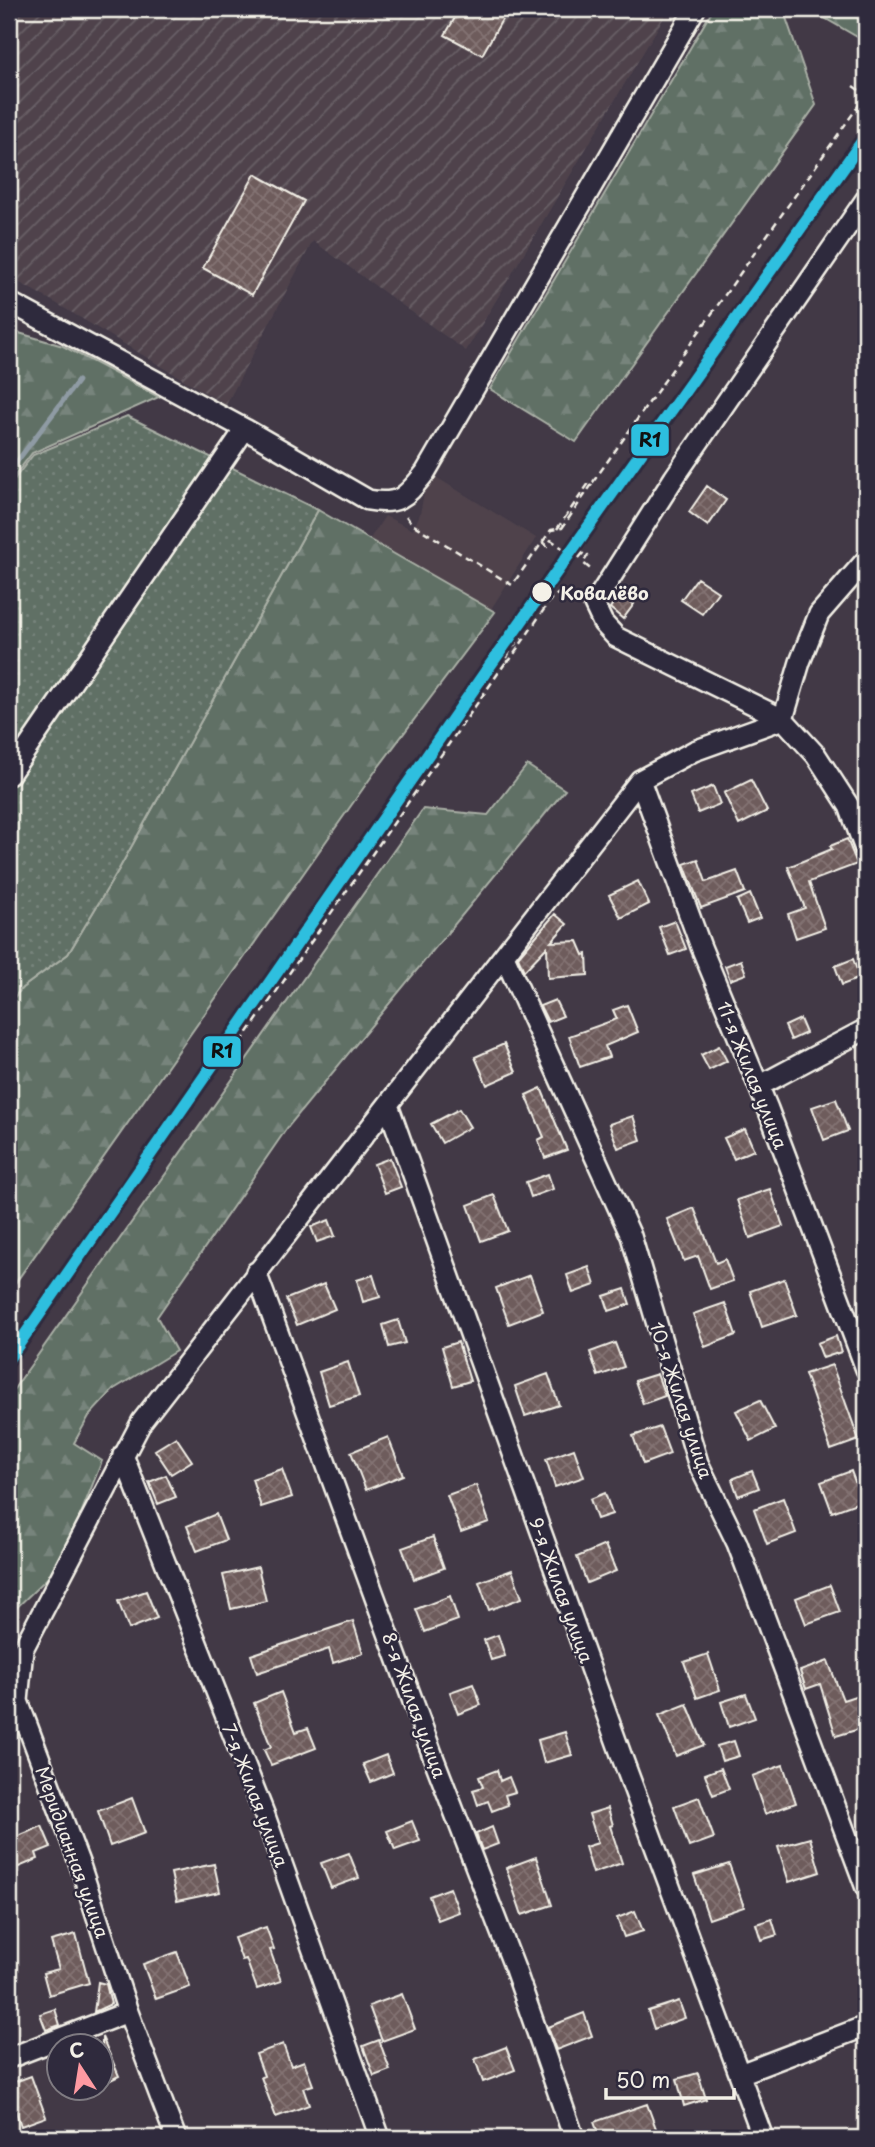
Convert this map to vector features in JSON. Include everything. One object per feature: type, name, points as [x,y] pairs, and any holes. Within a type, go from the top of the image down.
[{"type":"street","points":[[9,302],[245,429],[368,500],[385,503],[401,500],[425,473],[695,9]]},
{"type":"street","points":[[866,199],[674,478],[594,604],[603,623],[616,637],[782,719],[816,755],[849,806],[866,852]]},
{"type":"street","points":[[9,775],[245,429]]},
{"type":"street","points":[[782,719],[819,614],[866,560]]},
{"type":"street","points":[[640,780],[694,751],[782,719]]},
{"type":"street","name":"Меридианная улица","points":[[176,2138],[128,2012],[80,1866],[18,1701],[23,1649],[142,1421],[640,780]]},
{"type":"street","name":"11-я Жилая улица","points":[[640,780],[701,947],[759,1086],[866,1369]]},
{"type":"street","name":"10-я Жилая улица","points":[[504,956],[631,1236],[698,1464],[737,1543],[866,1888]]},
{"type":"street","points":[[759,1086],[866,1029]]},
{"type":"street","name":"9-я Жилая улица","points":[[388,1105],[623,1760],[763,2138]]},
{"type":"street","name":"8-я Жилая улица","points":[[256,1272],[574,2138]]},
{"type":"street","name":"7-я Жилая улица","points":[[123,1455],[265,1816],[380,2138]]},
{"type":"street","points":[[9,2058],[128,2012]]},
{"type":"street","points":[[740,2074],[866,2026]]},
{"type":"path","points":[[401,500],[405,514],[412,524],[512,584],[551,530],[562,528],[566,524],[866,95],[853,86]]},
{"type":"path","points":[[542,542],[547,546],[551,540],[579,559],[584,552],[588,555],[583,563],[585,564]]},
{"type":"path","points":[[239,1069],[228,1061],[507,657],[551,598],[558,592],[573,594]]},
{"type":"shaded area","points":[[9,9],[669,9],[466,351],[313,241],[226,405],[9,277]]},
{"type":"shaded area","points":[[434,476],[536,538],[491,609],[369,540],[385,516],[413,530],[420,514],[424,493]]},
{"type":"green space","points":[[713,9],[783,9],[816,105],[576,442],[490,389]]},
{"type":"green space","points":[[809,9],[866,9],[866,42]]},
{"type":"green space","points":[[19,333],[63,346],[159,397],[32,453],[9,483],[9,348]]},
{"type":"green space","points":[[127,416],[318,510],[119,869],[68,954],[22,988],[9,1003],[9,486],[33,455]]},
{"type":"green space","points":[[318,510],[495,612],[374,773],[9,1292],[9,1003],[22,988],[68,954],[119,869]]},
{"type":"green space","points":[[527,765],[565,790],[287,1128],[157,1317],[176,1351],[114,1389],[89,1416],[74,1443],[102,1461],[60,1566],[9,1615],[9,1396],[423,809],[488,815]]},
{"type":"building","points":[[460,9],[508,9],[482,55],[445,35]]},
{"type":"building","points":[[255,174],[304,201],[252,295],[203,268]]},
{"type":"building","points":[[707,486],[726,500],[708,526],[689,512]]},
{"type":"building","points":[[697,578],[718,592],[702,614],[681,600]]},
{"type":"building","points":[[619,594],[634,604],[623,619],[610,608]]},
{"type":"building","points":[[751,780],[767,811],[739,825],[724,793]]},
{"type":"building","points":[[713,786],[720,804],[698,813],[691,795]]},
{"type":"building","points":[[847,839],[857,864],[809,882],[825,928],[796,938],[788,914],[805,908],[788,867],[832,849],[830,846]]},
{"type":"building","points":[[698,859],[706,882],[737,871],[745,892],[701,908],[684,864]]},
{"type":"building","points":[[638,881],[649,904],[621,918],[609,895]]},
{"type":"building","points":[[750,894],[760,918],[747,923],[737,900]]},
{"type":"building","points":[[555,914],[567,924],[551,942],[578,941],[584,955],[587,954],[588,975],[548,978],[547,947],[524,971],[518,957]]},
{"type":"building","points":[[675,921],[686,949],[670,955],[659,927]]},
{"type":"building","points":[[853,959],[860,978],[842,985],[835,966]]},
{"type":"building","points":[[741,960],[746,974],[730,980],[725,966]]},
{"type":"building","points":[[555,1000],[563,1016],[548,1022],[540,1006]]},
{"type":"building","points":[[627,1005],[638,1032],[605,1046],[609,1057],[580,1067],[569,1036],[617,1019],[613,1010]]},
{"type":"building","points":[[800,1019],[806,1033],[791,1040],[785,1026]]},
{"type":"building","points":[[504,1044],[516,1072],[487,1085],[475,1057]]},
{"type":"building","points":[[719,1046],[727,1061],[709,1070],[701,1055]]},
{"type":"building","points":[[541,1088],[567,1150],[545,1158],[538,1140],[544,1137],[526,1095]]},
{"type":"building","points":[[836,1099],[848,1131],[824,1140],[812,1107]]},
{"type":"building","points":[[459,1109],[470,1127],[442,1143],[431,1124]]},
{"type":"building","points":[[633,1116],[641,1140],[618,1148],[609,1124]]},
{"type":"building","points":[[745,1129],[754,1150],[734,1159],[724,1138]]},
{"type":"building","points":[[390,1158],[401,1187],[385,1193],[374,1164]]},
{"type":"building","points":[[548,1174],[553,1189],[531,1197],[526,1182]]},
{"type":"building","points":[[770,1189],[783,1226],[750,1238],[737,1200]]},
{"type":"building","points":[[494,1195],[508,1231],[481,1241],[468,1205]]},
{"type":"building","points":[[694,1208],[716,1263],[725,1259],[733,1281],[710,1289],[698,1256],[684,1261],[667,1219]]},
{"type":"building","points":[[329,1220],[335,1236],[317,1242],[311,1227]]},
{"type":"building","points":[[589,1267],[595,1285],[573,1293],[567,1275]]},
{"type":"building","points":[[373,1275],[380,1297],[363,1302],[357,1280]]},
{"type":"building","points":[[530,1275],[543,1311],[509,1324],[496,1288]]},
{"type":"building","points":[[784,1279],[797,1315],[762,1327],[750,1291]]},
{"type":"building","points":[[324,1284],[335,1309],[297,1325],[286,1299]]},
{"type":"building","points":[[625,1289],[630,1304],[609,1311],[604,1296]]},
{"type":"building","points":[[725,1303],[736,1335],[705,1347],[693,1314]]},
{"type":"building","points":[[398,1320],[405,1343],[389,1347],[383,1325]]},
{"type":"building","points":[[836,1336],[841,1352],[823,1358],[817,1343]]},
{"type":"building","points":[[458,1342],[470,1381],[453,1386],[442,1347]]},
{"type":"building","points":[[615,1343],[624,1367],[598,1376],[590,1352]]},
{"type":"building","points":[[348,1362],[359,1396],[329,1405],[319,1372]]},
{"type":"building","points":[[832,1365],[859,1440],[831,1450],[805,1374]]},
{"type":"building","points":[[548,1374],[559,1405],[525,1416],[515,1386]]},
{"type":"building","points":[[657,1374],[665,1396],[643,1404],[635,1381]]},
{"type":"building","points":[[760,1400],[775,1429],[751,1441],[736,1411]]},
{"type":"building","points":[[660,1427],[670,1454],[643,1464],[633,1436]]},
{"type":"building","points":[[176,1437],[192,1461],[171,1474],[155,1450]]},
{"type":"building","points":[[388,1437],[403,1475],[366,1490],[351,1452]]},
{"type":"building","points":[[574,1449],[584,1477],[555,1487],[546,1459]]},
{"type":"building","points":[[282,1469],[292,1497],[261,1507],[252,1479]]},
{"type":"building","points":[[752,1471],[759,1488],[738,1496],[732,1479]]},
{"type":"building","points":[[851,1471],[862,1501],[832,1512],[821,1482]]},
{"type":"building","points":[[166,1475],[176,1497],[158,1504],[149,1482]]},
{"type":"building","points":[[476,1485],[489,1522],[461,1532],[447,1495]]},
{"type":"building","points":[[605,1493],[612,1514],[597,1519],[590,1499]]},
{"type":"building","points":[[783,1498],[796,1533],[767,1544],[754,1509]]},
{"type":"building","points":[[216,1514],[226,1540],[197,1551],[187,1526]]},
{"type":"building","points":[[433,1537],[444,1568],[414,1579],[402,1548]]},
{"type":"building","points":[[605,1545],[616,1571],[587,1583],[577,1557]]},
{"type":"building","points":[[258,1567],[266,1601],[231,1609],[223,1575]]},
{"type":"building","points":[[512,1570],[522,1598],[489,1610],[479,1582]]},
{"type":"building","points":[[830,1585],[840,1612],[806,1624],[796,1598]]},
{"type":"building","points":[[146,1591],[157,1618],[129,1629],[118,1601]]},
{"type":"building","points":[[450,1596],[458,1620],[425,1632],[416,1609]]},
{"type":"building","points":[[353,1621],[363,1653],[333,1663],[329,1649],[257,1673],[251,1655]]},
{"type":"building","points":[[498,1635],[505,1656],[491,1660],[484,1640]]},
{"type":"building","points":[[708,1654],[720,1690],[697,1698],[684,1662]]},
{"type":"building","points":[[828,1661],[843,1700],[858,1695],[866,1727],[836,1736],[820,1684],[806,1689],[800,1671]]},
{"type":"building","points":[[473,1684],[481,1705],[458,1714],[450,1692]]},
{"type":"building","points":[[281,1692],[296,1732],[308,1728],[316,1748],[271,1765],[264,1750],[271,1747],[254,1703]]},
{"type":"building","points":[[746,1694],[755,1718],[729,1727],[721,1702]]},
{"type":"building","points":[[687,1704],[704,1745],[676,1756],[659,1715]]},
{"type":"building","points":[[565,1732],[572,1755],[544,1763],[538,1740]]},
{"type":"building","points":[[734,1741],[739,1756],[722,1761],[717,1746]]},
{"type":"building","points":[[386,1755],[393,1773],[371,1782],[363,1764]]},
{"type":"building","points":[[783,1765],[796,1803],[765,1814],[752,1776]]},
{"type":"building","points":[[721,1768],[729,1789],[713,1795],[705,1774]]},
{"type":"building","points":[[497,1770],[500,1781],[509,1777],[515,1792],[505,1795],[508,1805],[492,1811],[488,1801],[478,1805],[473,1790],[483,1787],[479,1777]]},
{"type":"building","points":[[699,1797],[714,1838],[689,1847],[674,1806]]},
{"type":"building","points":[[132,1798],[145,1833],[110,1846],[98,1811]]},
{"type":"building","points":[[608,1808],[613,1825],[610,1826],[622,1863],[593,1873],[585,1847],[598,1843],[589,1814]]},
{"type":"building","points":[[412,1821],[420,1841],[395,1850],[387,1831]]},
{"type":"building","points":[[42,1826],[51,1847],[36,1853],[38,1859],[14,1869],[9,1855],[9,1840]]},
{"type":"building","points":[[492,1827],[498,1844],[482,1850],[476,1834]]},
{"type":"building","points":[[810,1838],[820,1872],[789,1882],[778,1847]]},
{"type":"building","points":[[349,1853],[359,1878],[331,1888],[321,1863]]},
{"type":"building","points":[[536,1857],[552,1905],[522,1915],[506,1868]]},
{"type":"building","points":[[214,1864],[220,1892],[177,1901],[171,1873]]},
{"type":"building","points":[[729,1864],[744,1907],[709,1919],[694,1875]]},
{"type":"building","points":[[450,1888],[459,1912],[438,1920],[429,1896]]},
{"type":"building","points":[[635,1911],[643,1931],[624,1937],[617,1918]]},
{"type":"building","points":[[772,1919],[777,1935],[761,1940],[756,1924]]},
{"type":"building","points":[[266,1927],[274,1949],[270,1950],[281,1981],[257,1989],[246,1959],[242,1960],[234,1938]]},
{"type":"building","points":[[76,1934],[89,1983],[49,1995],[43,1973],[59,1969],[51,1941]]},
{"type":"building","points":[[177,1952],[190,1987],[156,1999],[143,1964]]},
{"type":"building","points":[[98,1982],[106,1984],[111,2004],[94,2012]]},
{"type":"building","points":[[402,1994],[415,2029],[382,2041],[369,2006]]},
{"type":"building","points":[[679,2001],[685,2018],[654,2029],[648,2011]]},
{"type":"building","points":[[55,2009],[60,2025],[46,2030],[40,2014]]},
{"type":"building","points":[[584,2013],[592,2036],[556,2050],[548,2027]]},
{"type":"building","points":[[379,2040],[390,2070],[374,2076],[363,2046]]},
{"type":"building","points":[[283,2044],[291,2066],[304,2061],[313,2085],[303,2088],[309,2105],[276,2117],[261,2077],[264,2076],[256,2054]]},
{"type":"building","points":[[506,2047],[515,2070],[483,2082],[475,2059]]},
{"type":"building","points":[[698,2073],[706,2099],[684,2106],[677,2079]]},
{"type":"building","points":[[31,2076],[46,2117],[21,2126],[9,2092],[9,2084]]},
{"type":"building","points":[[647,2104],[658,2134],[646,2138],[600,2138],[594,2122]]},
{"type":"waterway","points":[[9,472],[78,381]]},
{"type":"transit line","name":"R1","points":[[9,1358],[491,664],[866,136]]},
{"type":"place","name":"Ковалёво","points":[[542,592]]}]
